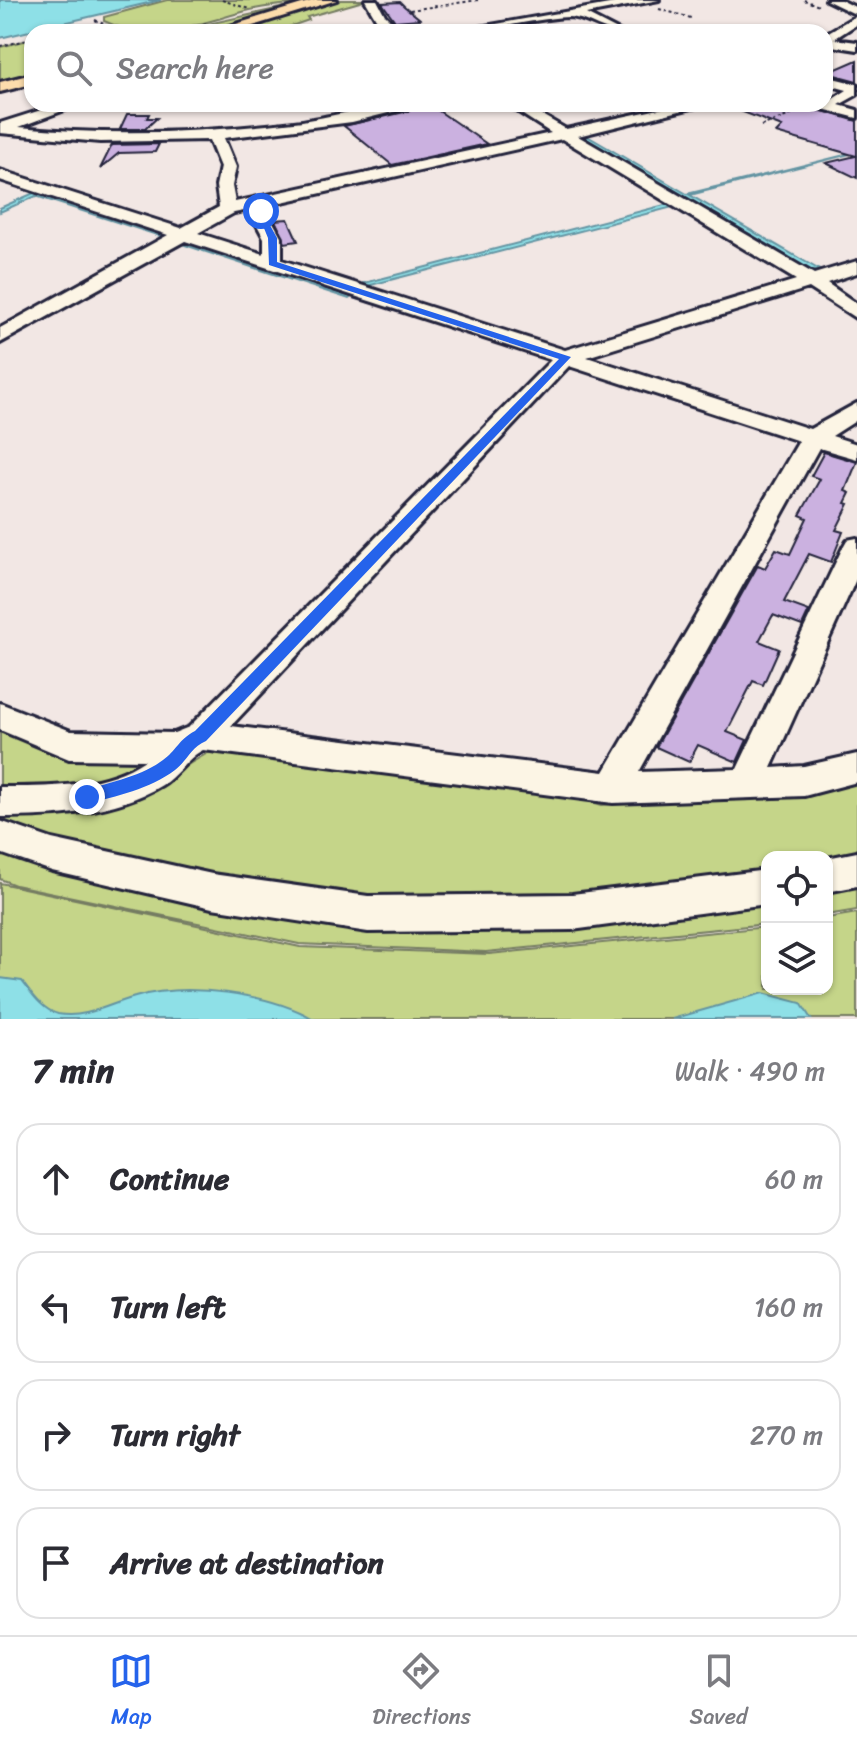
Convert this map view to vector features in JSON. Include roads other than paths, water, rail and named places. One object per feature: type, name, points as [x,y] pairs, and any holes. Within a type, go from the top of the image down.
[{"type":"main road","points":[[245,24],[330,0]]},
{"type":"main road","points":[[0,87],[24,81]]},
{"type":"street","points":[[371,0],[387,24]]},
{"type":"street","points":[[543,0],[596,24]]},
{"type":"street","points":[[832,0],[857,12]]},
{"type":"street","points":[[505,24],[647,2]]},
{"type":"street","points":[[833,35],[857,19]]},
{"type":"street","points":[[833,42],[857,46]]},
{"type":"street","points":[[833,82],[857,89]]},
{"type":"street","points":[[833,99],[857,89]]},
{"type":"street","points":[[833,109],[857,114]]},
{"type":"street","points":[[0,128],[49,112]]},
{"type":"street","points":[[0,128],[80,136],[216,137],[281,131],[380,112]]},
{"type":"street","points":[[526,112],[812,281],[857,313]]},
{"type":"street","points":[[0,337],[228,209],[664,112]]},
{"type":"street","points":[[216,137],[228,167],[224,186],[228,209]]},
{"type":"street","points":[[0,175],[857,452]]},
{"type":"street","points":[[253,202],[273,238],[273,263]]},
{"type":"street","points":[[0,802],[35,803],[87,797],[128,786],[170,765],[566,357],[857,267]]},
{"type":"street","points":[[613,788],[813,437],[857,410]]},
{"type":"street","points":[[747,784],[857,547]]},
{"type":"street","points":[[0,716],[69,745],[177,747],[194,739],[613,788],[804,781],[857,768]]},
{"type":"street","points":[[0,837],[52,855],[212,891],[368,914],[572,912],[761,888]]},
{"type":"street","points":[[833,874],[857,869]]},
{"type":"water","points":[[0,0],[161,0],[59,24],[24,24],[24,32],[0,38]]},
{"type":"water","points":[[584,134],[687,194],[857,152],[690,195],[823,272],[810,270],[578,135]]},
{"type":"water","points":[[36,192],[169,236],[166,238],[36,196],[0,212],[0,208]]},
{"type":"water","points":[[672,203],[677,206],[367,286],[357,285]]},
{"type":"water","points":[[182,240],[354,295],[349,299],[179,243]]},
{"type":"water","points":[[0,978],[22,981],[42,1005],[58,1014],[88,1013],[135,997],[178,990],[251,997],[274,1002],[314,1019],[0,1019]]},
{"type":"water","points":[[761,994],[801,1003],[811,1019],[672,1019]]}]
